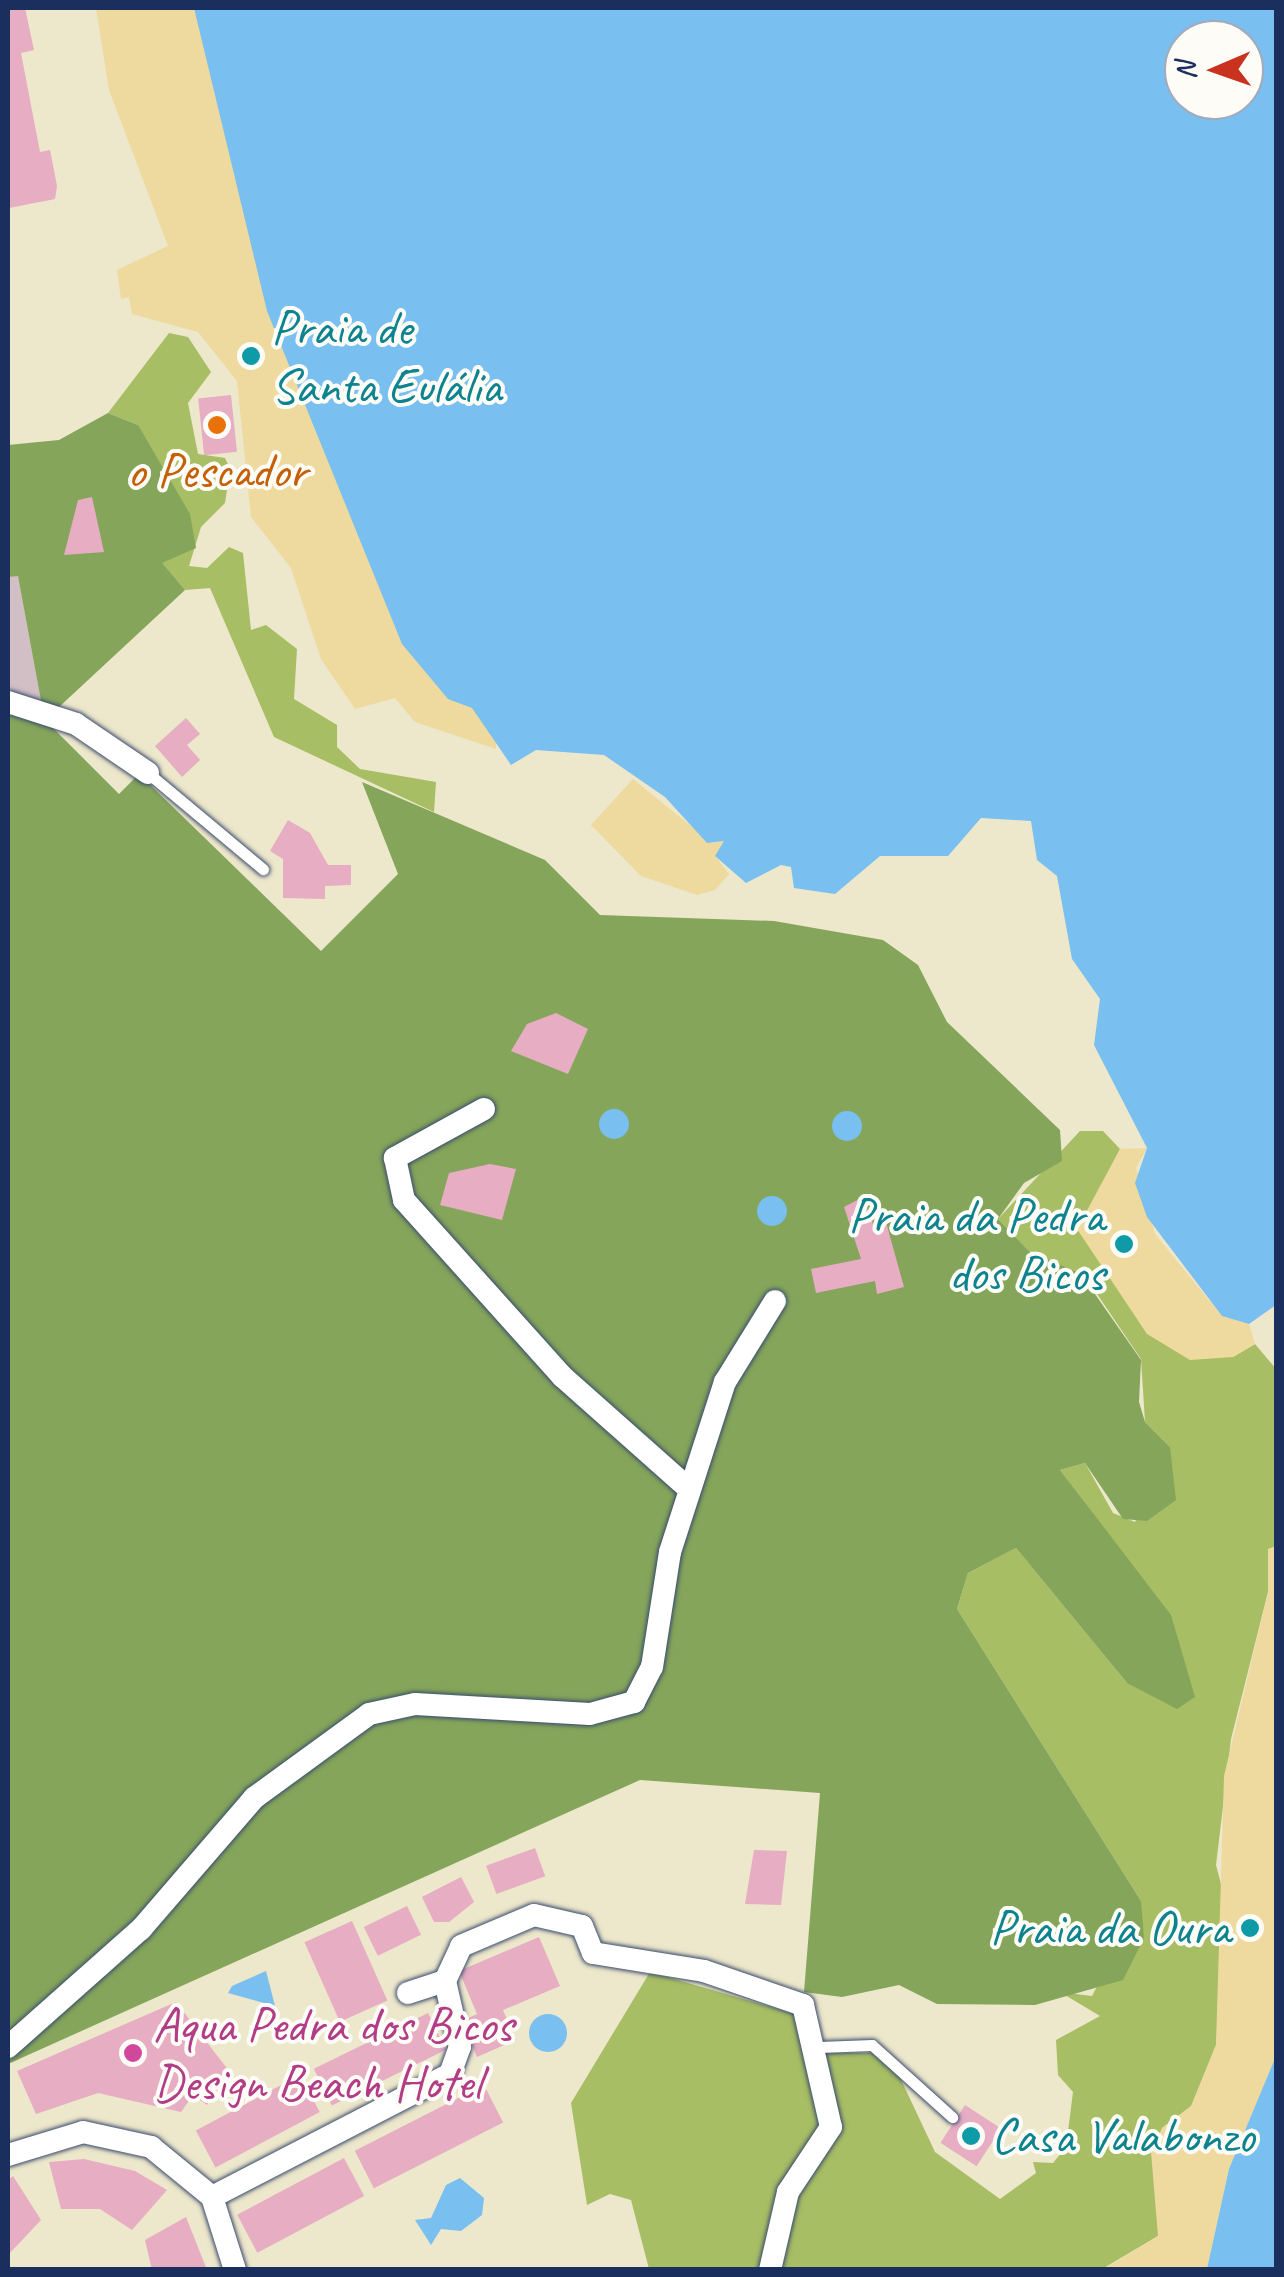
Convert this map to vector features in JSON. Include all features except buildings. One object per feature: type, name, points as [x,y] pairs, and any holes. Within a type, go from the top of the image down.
[{"type":"street","points":[[8,702],[76,724],[148,773]]},
{"type":"street","points":[[484,1109],[395,1158],[404,1200],[563,1377],[688,1488]]},
{"type":"street","points":[[8,2047],[141,1929],[254,1798],[369,1714],[416,1704],[590,1714],[634,1702],[652,1667],[688,1488],[725,1382],[775,1301]]},
{"type":"street","points":[[212,2197],[450,2074],[460,2047],[444,1981],[460,1946],[534,1915],[582,1926],[594,1952],[704,1970],[803,2005],[819,2047],[831,2128],[788,2192],[770,2270]]},
{"type":"street","points":[[408,1994],[444,1981]]},
{"type":"street","points":[[8,2155],[52,2137],[114,2135],[151,2147],[212,2197],[235,2270]]},
{"type":"lane","points":[[148,773],[263,869]]},
{"type":"lane","points":[[819,2047],[856,2042],[882,2050],[952,2117]]},
{"type":"shaded area","points":[[18,575],[41,701],[8,695],[8,577]]},
{"type":"green space","points":[[169,333],[188,337],[211,372],[188,403],[198,454],[225,458],[230,469],[225,503],[201,527],[189,566],[207,568],[229,547],[243,553],[251,630],[266,625],[297,649],[294,699],[337,725],[337,747],[360,769],[436,782],[434,812],[274,737],[210,588],[185,590],[161,563],[138,425],[108,413]]},
{"type":"green space","points":[[108,413],[138,425],[190,514],[196,548],[162,563],[185,590],[45,720],[119,794],[139,774],[321,951],[398,874],[362,782],[545,860],[600,915],[774,921],[883,940],[918,965],[947,1022],[1060,1130],[1062,1161],[1024,1183],[998,1219],[1029,1251],[1081,1274],[1141,1360],[1139,1402],[1145,1422],[1170,1447],[1176,1500],[1147,1521],[1123,1519],[1085,1463],[1060,1470],[1171,1615],[1195,1697],[1177,1709],[1127,1683],[1016,1548],[968,1573],[957,1609],[1141,1901],[1144,1938],[1123,1980],[1035,2005],[937,2004],[899,1985],[842,1997],[804,1992],[820,1793],[640,1780],[8,2064],[8,695],[41,701],[18,576],[8,577],[8,445],[59,440]]},
{"type":"green space","points":[[1080,1131],[1103,1131],[1120,1149],[1102,1186],[1233,1357],[1255,1344],[1276,1369],[1276,1546],[1268,1550],[1268,1592],[1231,1739],[1216,1865],[1226,1903],[1216,2045],[1191,2107],[1162,2128],[1158,2236],[1102,2269],[649,2269],[631,2200],[610,2194],[587,2205],[571,2103],[650,1972],[795,2014],[808,2053],[872,2053],[896,2069],[935,2152],[1000,2199],[1036,2173],[1033,2162],[1053,2163],[1066,2147],[1073,2092],[1058,2075],[1056,2040],[1100,2016],[1060,1992],[1092,1996],[1141,1901],[957,1609],[968,1573],[1016,1548],[1127,1683],[1134,1569],[1060,1470],[1085,1463],[1113,1513],[1135,1522],[1170,1447],[1145,1422],[1141,1359],[1089,1282],[1029,1251],[998,1219]]},
{"type":"sand","points":[[96,8],[295,8],[622,742],[496,736],[496,749],[415,722],[395,698],[355,709],[321,659],[291,568],[251,517],[237,381],[198,332],[132,314],[129,297],[121,299],[117,270],[168,246],[109,90]]},
{"type":"sand","points":[[633,779],[712,843],[724,841],[716,857],[729,874],[715,890],[697,895],[641,876],[591,825]]},
{"type":"sand","name":"Praia da Pedra dos Bicos","points":[[1147,1148],[1136,1168],[1155,1234],[1222,1316],[1249,1324],[1255,1344],[1233,1357],[1190,1360],[1147,1334],[1077,1229],[1120,1149]]},
{"type":"sand","name":"Praia da Oura","points":[[1276,1546],[1276,2056],[1229,2169],[1207,2269],[1102,2270],[1158,2236],[1151,2152],[1162,2128],[1191,2106],[1216,2045],[1224,1776],[1268,1592],[1268,1549]]},
{"type":"water","points":[[194,8],[1276,8],[1276,1305],[1249,1324],[1222,1316],[1147,1217],[1135,1183],[1147,1148],[1094,1045],[1100,999],[1072,959],[1057,876],[1037,860],[1031,821],[981,818],[948,856],[880,856],[835,894],[794,888],[791,867],[781,865],[746,883],[715,856],[724,841],[707,843],[665,797],[604,755],[536,750],[511,765],[472,708],[448,699],[402,644],[267,311]]},
{"type":"water","points":[[614,1109],[625,1113],[629,1124],[625,1135],[614,1139],[603,1135],[599,1124],[603,1113]]},
{"type":"water","points":[[847,1111],[861,1120],[862,1126],[853,1140],[847,1141],[833,1132],[832,1126],[841,1112]]},
{"type":"water","points":[[772,1196],[786,1205],[787,1211],[778,1225],[772,1226],[758,1217],[757,1211],[766,1197]]},
{"type":"water","points":[[266,1971],[275,2006],[228,1993],[232,1986]]},
{"type":"water","points":[[548,2014],[562,2019],[567,2033],[562,2047],[548,2052],[534,2047],[529,2033],[534,2019]]},
{"type":"water","points":[[1276,2056],[1276,2269],[1207,2269],[1229,2169]]},
{"type":"water","points":[[460,2178],[484,2198],[482,2215],[461,2231],[441,2229],[431,2245],[415,2220],[431,2218],[446,2185]]},
{"type":"place","name":"Praia de Santa Eulália","points":[[251,356]]},
{"type":"place","name":"o Pescador","points":[[217,425]]},
{"type":"place","name":"Praia da Pedra dos Bicos","points":[[1124,1244]]},
{"type":"place","name":"Praia da Oura","points":[[1250,1928]]},
{"type":"place","name":"Aqua Pedra dos Bicos Design Beach Hotel","points":[[133,2053]]},
{"type":"place","name":"Casa Valabonzo","points":[[971,2136]]}]
